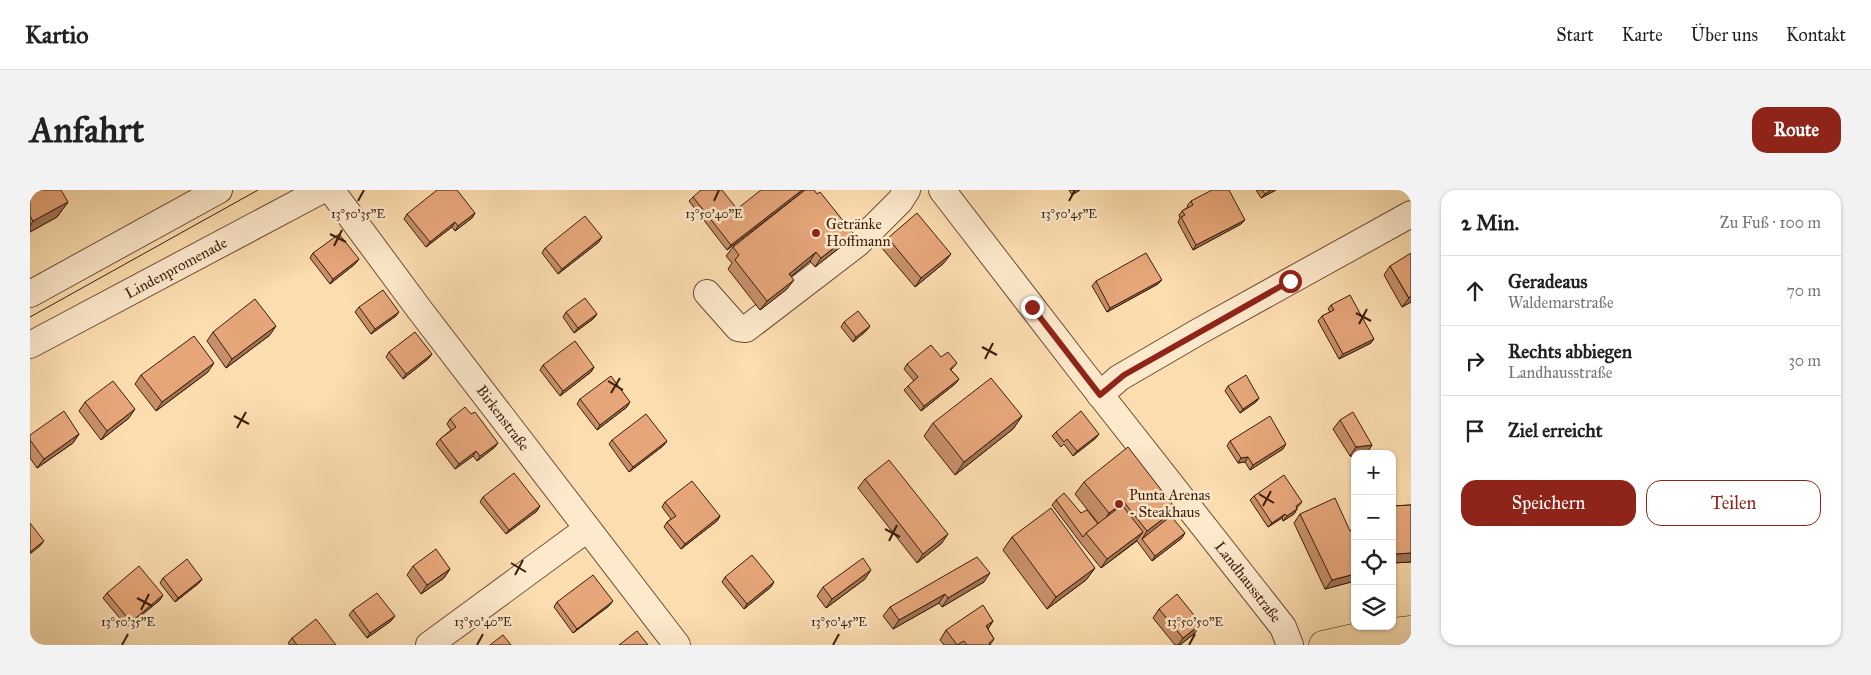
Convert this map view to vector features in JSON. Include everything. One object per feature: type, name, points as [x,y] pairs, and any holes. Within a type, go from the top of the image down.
[{"type":"main road","points":[[1323,645],[1367,635],[1411,630]]},
{"type":"street","points":[[30,294],[219,190]]},
{"type":"street","name":"Lindenpromenade","points":[[30,346],[322,190]]},
{"type":"street","name":"Birkenstraße","points":[[332,190],[419,309],[677,645]]},
{"type":"street","points":[[707,293],[738,328],[746,329],[857,244],[900,201],[907,190]]},
{"type":"street","name":"Landhausstraße","points":[[942,190],[1100,395],[1283,626],[1290,645]]},
{"type":"street","points":[[1100,395],[1124,375],[1411,214]]},
{"type":"street","points":[[429,645],[587,528]]},
{"type":"building","points":[[30,190],[61,190],[68,202],[33,221],[30,216]]},
{"type":"building","points":[[437,190],[457,190],[475,213],[458,226],[455,222],[430,242],[407,214]]},
{"type":"building","points":[[701,190],[722,190],[737,209],[761,190],[802,190],[731,245],[693,197]]},
{"type":"building","points":[[805,190],[814,190],[817,194],[820,192],[853,233],[821,258],[816,252],[789,274],[794,280],[767,301],[735,260],[739,255],[733,247]]},
{"type":"building","points":[[1212,190],[1229,190],[1245,220],[1196,245],[1181,217],[1185,215],[1182,211],[1193,205],[1191,201]]},
{"type":"building","points":[[1262,190],[1271,190],[1265,194]]},
{"type":"building","points":[[917,213],[951,254],[921,278],[888,238]]},
{"type":"building","points":[[585,216],[602,237],[562,269],[545,248]]},
{"type":"building","points":[[339,234],[359,259],[333,279],[313,253]]},
{"type":"building","points":[[1146,253],[1162,280],[1110,308],[1096,281]]},
{"type":"building","points":[[1411,253],[1411,296],[1409,298],[1390,266]]},
{"type":"building","points":[[383,290],[399,312],[375,329],[359,307]]},
{"type":"building","points":[[1350,295],[1374,339],[1343,354],[1322,316],[1334,310],[1331,305]]},
{"type":"building","points":[[585,298],[597,314],[578,328],[566,312]]},
{"type":"building","points":[[255,299],[276,326],[232,359],[213,332]]},
{"type":"building","points":[[858,311],[870,326],[856,337],[844,322]]},
{"type":"building","points":[[415,332],[432,354],[406,374],[389,352]]},
{"type":"building","points":[[194,336],[214,363],[162,402],[141,375]]},
{"type":"building","points":[[575,341],[594,367],[563,391],[543,365]]},
{"type":"building","points":[[931,345],[941,357],[948,352],[957,363],[950,369],[959,379],[924,406],[908,386],[918,377],[907,364]]},
{"type":"building","points":[[1246,375],[1259,398],[1243,409],[1228,386]]},
{"type":"building","points":[[611,376],[630,402],[600,425],[580,399]]},
{"type":"building","points":[[991,378],[1022,416],[964,462],[933,423]]},
{"type":"building","points":[[113,381],[135,409],[107,431],[85,402]]},
{"type":"building","points":[[465,407],[471,414],[475,412],[498,443],[480,456],[476,451],[459,464],[440,439],[456,427],[450,419]]},
{"type":"building","points":[[64,411],[79,434],[44,459],[30,440],[30,435]]},
{"type":"building","points":[[1081,411],[1099,434],[1077,451],[1067,439],[1064,442],[1056,432]]},
{"type":"building","points":[[1353,412],[1372,445],[1356,447],[1340,420]]},
{"type":"building","points":[[646,414],[667,441],[633,467],[612,440]]},
{"type":"building","points":[[1270,416],[1286,444],[1253,465],[1248,457],[1241,458],[1230,441]]},
{"type":"building","name":"Punta Arenas - Steakhaus","points":[[1128,447],[1176,509],[1147,531],[1124,502],[1109,513],[1084,482]]},
{"type":"building","points":[[889,460],[948,534],[923,554],[865,479]]},
{"type":"building","points":[[514,473],[540,506],[509,530],[483,497]]},
{"type":"building","points":[[1284,475],[1302,502],[1296,506],[1297,509],[1287,516],[1285,514],[1272,523],[1254,496]]},
{"type":"building","points":[[692,481],[720,516],[685,544],[667,522],[676,516],[665,502]]},
{"type":"building","points":[[1064,493],[1081,513],[1087,510],[1098,524],[1083,537],[1056,500]]},
{"type":"building","points":[[1335,498],[1351,531],[1351,575],[1332,580],[1300,514]]},
{"type":"building","points":[[1122,505],[1143,532],[1107,559],[1086,533]]},
{"type":"building","points":[[1411,505],[1411,553],[1396,554],[1396,506]]},
{"type":"building","points":[[1051,508],[1095,568],[1056,597],[1012,537]]},
{"type":"building","points":[[1171,516],[1185,533],[1155,556],[1142,539]]},
{"type":"building","points":[[30,523],[44,541],[30,552]]},
{"type":"building","points":[[436,549],[450,569],[427,585],[413,566]]},
{"type":"building","points":[[752,555],[774,582],[747,604],[725,577]]},
{"type":"building","points":[[977,557],[990,573],[948,598],[945,594],[899,620],[890,607]]},
{"type":"building","points":[[863,558],[871,570],[832,599],[823,587]]},
{"type":"building","points":[[187,559],[202,579],[178,598],[163,578]]},
{"type":"building","points":[[139,566],[163,595],[131,622],[107,593]]},
{"type":"building","points":[[593,575],[613,601],[577,629],[557,602]]},
{"type":"building","points":[[377,593],[395,616],[370,633],[353,610]]},
{"type":"building","points":[[1177,594],[1201,624],[1183,638],[1159,609]]},
{"type":"building","points":[[983,605],[993,621],[986,626],[994,639],[989,643],[990,645],[967,645],[964,641],[957,645],[946,630]]},
{"type":"building","points":[[316,619],[336,645],[297,645],[292,638]]},
{"type":"building","points":[[637,631],[648,645],[619,645]]},
{"type":"building","points":[[503,635],[511,645],[490,645]]},
{"type":"tram line","points":[[30,317],[258,190]]},
{"type":"place","name":"Getränke Hoffmann","points":[[816,233]]},
{"type":"place","name":"Punta Arenas - Steakhaus","points":[[1119,504]]},
{"type":"route","points":[[1032,307],[1100,395],[1124,375],[1290,281]]}]
